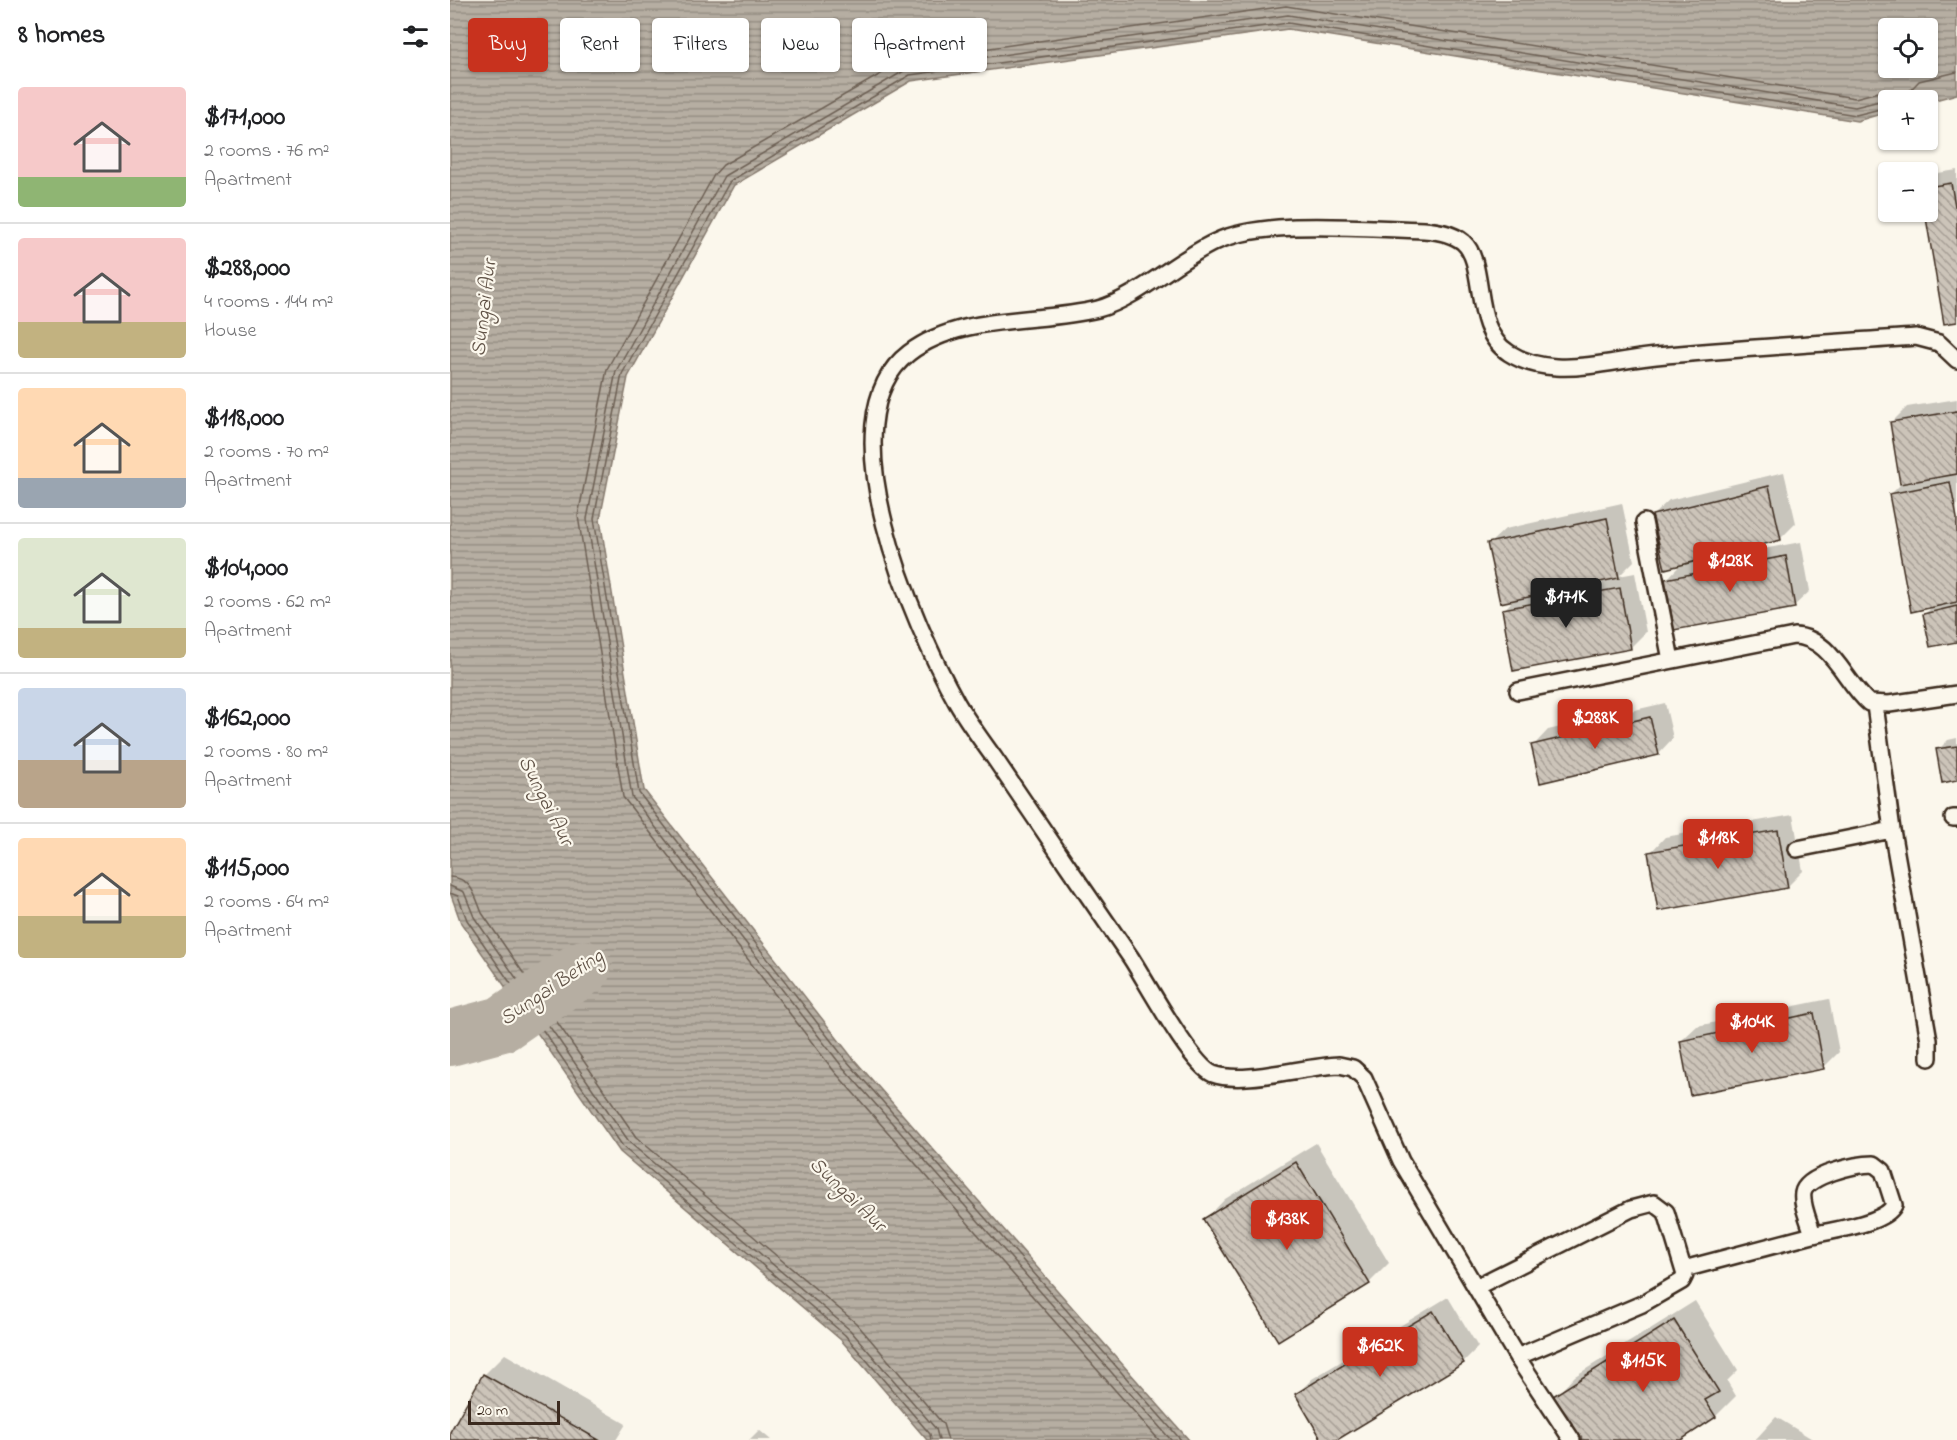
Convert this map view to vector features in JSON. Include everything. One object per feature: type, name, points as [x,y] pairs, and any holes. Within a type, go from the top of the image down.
[{"type":"lane","points":[[1572,1440],[1517,1357],[1401,1161],[1364,1078],[1353,1068],[1340,1065],[1321,1065],[1232,1078],[1209,1073],[1192,1055],[1129,956],[958,705],[916,622],[887,536],[874,480],[876,408],[887,376],[907,354],[928,341],[990,321],[1081,312],[1103,307],[1215,242],[1246,230],[1282,228],[1424,230],[1444,232],[1462,241],[1471,252],[1484,316],[1493,337],[1507,352],[1530,363],[1558,368],[1656,356],[1916,337],[1939,343],[1957,360]]},
{"type":"lane","points":[[1644,522],[1671,660]]},
{"type":"lane","points":[[1518,691],[1803,636],[1825,649],[1862,697],[1875,705],[1957,694]]},
{"type":"lane","points":[[1875,705],[1893,830],[1929,1040],[1929,1058]]},
{"type":"lane","points":[[1797,849],[1893,830]]},
{"type":"lane","points":[[1684,1269],[1813,1235],[1886,1215],[1894,1205],[1883,1171],[1874,1164],[1864,1164],[1809,1183],[1802,1195],[1813,1235]]},
{"type":"lane","points":[[1476,1287],[1631,1209],[1650,1203],[1658,1204],[1666,1212],[1684,1269],[1685,1275],[1682,1281],[1642,1304],[1517,1357]]},
{"type":"water","name":"Sungai Aur","points":[[450,0],[1957,0],[1957,94],[1938,99],[1938,90],[1878,90],[1878,115],[1857,121],[1288,29],[987,71],[987,18],[852,18],[852,72],[976,72],[911,81],[734,185],[628,377],[600,519],[644,790],[851,1056],[1189,1440],[927,1440],[841,1340],[620,1152],[461,923],[450,892]]},
{"type":"building","points":[[1951,183],[1955,206],[1957,205],[1957,322],[1944,324],[1927,222],[1938,222],[1938,185]]},
{"type":"building","points":[[1957,411],[1957,474],[1900,484],[1890,422]]},
{"type":"building","points":[[1950,482],[1957,518],[1957,602],[1911,612],[1889,494]]},
{"type":"building","points":[[1769,486],[1781,540],[1665,569],[1652,515]]},
{"type":"building","points":[[1607,518],[1619,578],[1500,603],[1487,543]]},
{"type":"building","points":[[1786,556],[1795,608],[1674,630],[1665,579]]},
{"type":"building","points":[[1620,588],[1631,649],[1513,671],[1502,609]]},
{"type":"building","points":[[1957,606],[1957,642],[1930,647],[1923,614]]},
{"type":"building","points":[[1650,717],[1659,755],[1540,783],[1531,745]]},
{"type":"building","points":[[1957,746],[1957,780],[1942,783],[1936,749]]},
{"type":"building","points":[[1778,830],[1788,888],[1658,911],[1648,852]]},
{"type":"building","points":[[1814,1013],[1824,1069],[1690,1095],[1680,1041]]},
{"type":"building","points":[[1296,1162],[1370,1284],[1278,1341],[1203,1219]]},
{"type":"building","points":[[1433,1311],[1464,1363],[1337,1440],[1322,1440],[1295,1394]]},
{"type":"building","points":[[1674,1320],[1719,1392],[1705,1400],[1716,1417],[1681,1440],[1580,1440],[1553,1396]]},
{"type":"building","points":[[483,1374],[599,1440],[450,1440],[450,1432]]},
{"type":"waterway","name":"Sungai Beting","points":[[450,1038],[502,1024],[583,968]]}]
